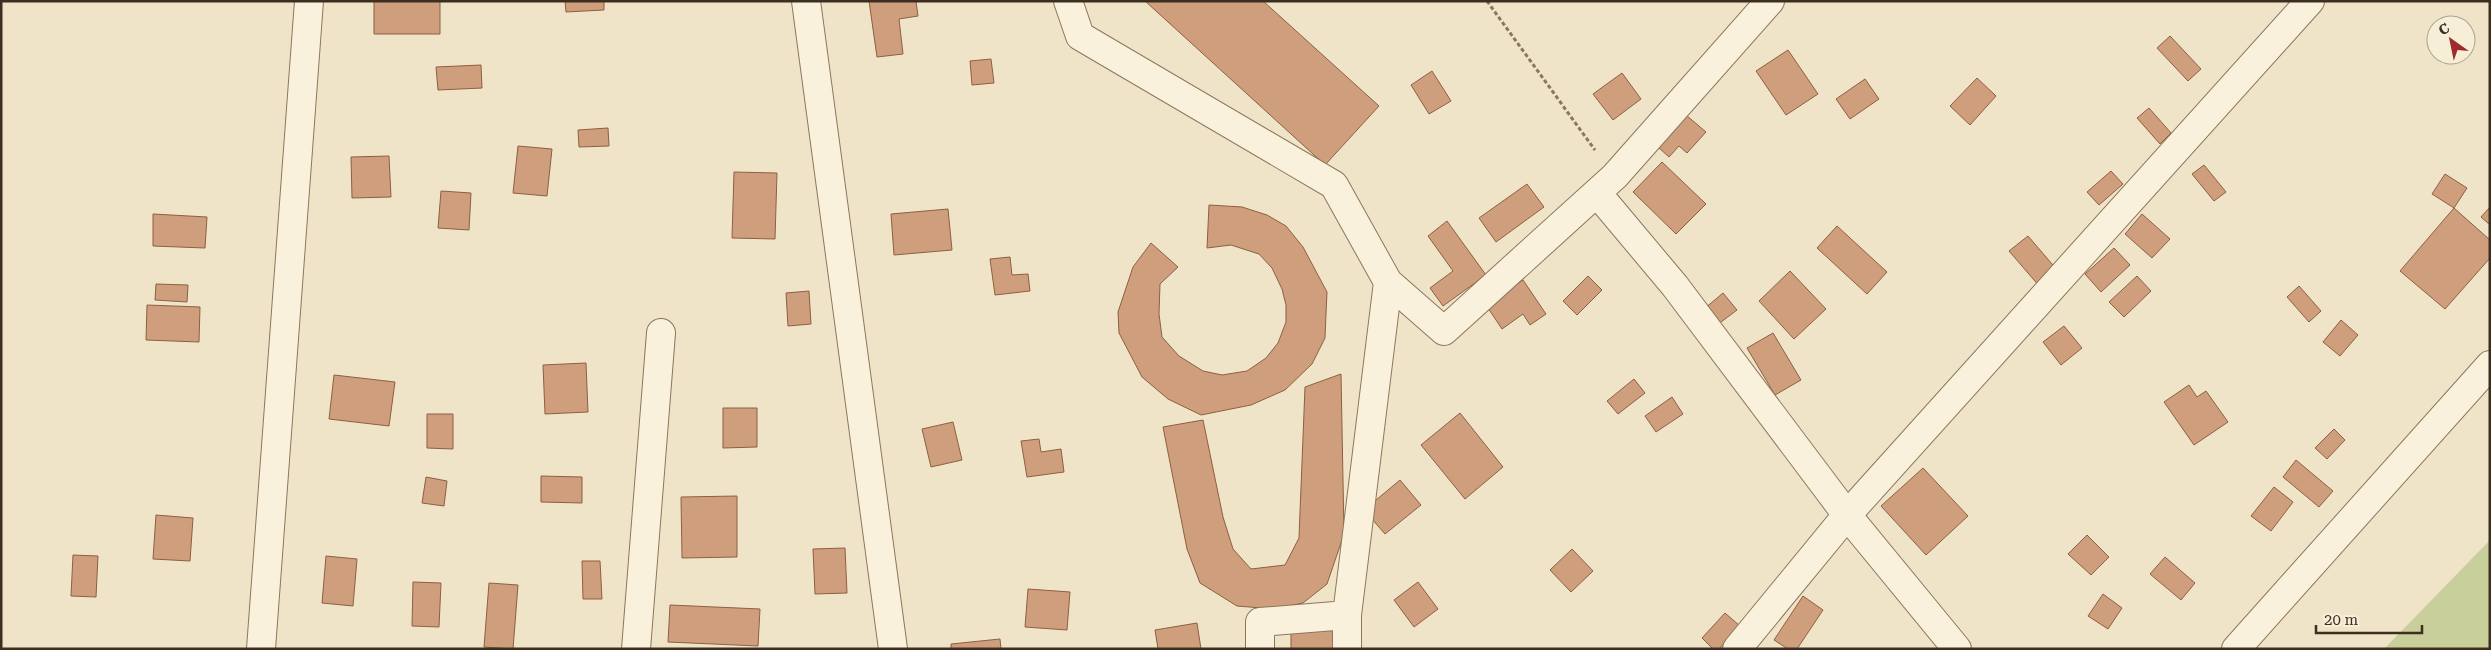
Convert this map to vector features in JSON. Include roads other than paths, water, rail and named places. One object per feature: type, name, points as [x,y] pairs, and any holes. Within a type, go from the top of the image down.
[{"type":"lane","points":[[261,649],[309,1]]},
{"type":"lane","points":[[806,1],[893,649]]},
{"type":"lane","points":[[1068,1],[1080,36],[1334,185],[1388,282],[1444,331],[1606,185],[1770,1]]},
{"type":"lane","points":[[1737,649],[1847,515],[2310,1]]},
{"type":"lane","points":[[1606,185],[1675,286],[1847,515],[1958,649]]},
{"type":"lane","points":[[1347,649],[1348,615],[1388,282]]},
{"type":"lane","points":[[636,649],[661,333]]},
{"type":"lane","points":[[2236,649],[2490,365]]},
{"type":"lane","points":[[1260,649],[1260,622],[1348,615]]}]
